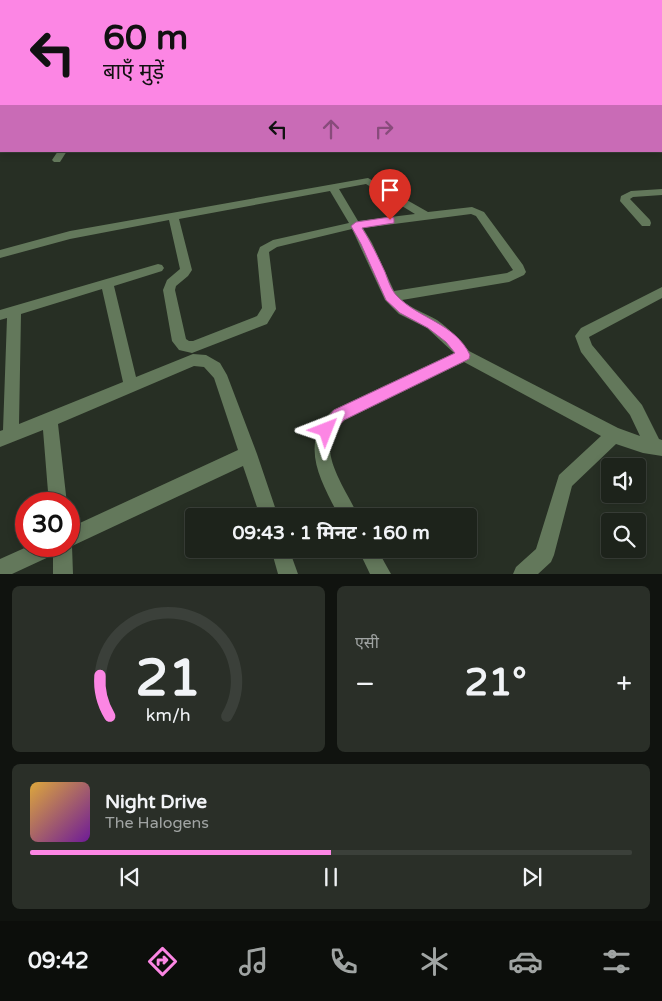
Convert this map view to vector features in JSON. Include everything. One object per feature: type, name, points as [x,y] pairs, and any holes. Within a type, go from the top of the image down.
[{"type":"street","points":[[57,160],[62,152]]},
{"type":"street","points":[[0,254],[70,235],[368,181],[425,215]]},
{"type":"street","points":[[333,187],[366,244],[390,297],[404,310],[432,324],[450,339],[464,355],[614,435],[643,445],[658,447]]},
{"type":"street","points":[[646,223],[625,201],[625,198],[630,194],[662,192]]},
{"type":"street","points":[[173,216],[186,270],[184,274],[173,280],[169,285],[169,290],[179,341],[183,346],[189,347],[194,347],[256,323],[266,315],[269,309],[263,255],[268,246],[356,226],[465,210],[476,211],[519,268],[520,272],[510,277],[390,297]]},
{"type":"street","points":[[158,268],[7,313],[6,437],[193,360],[205,360],[213,364],[220,375],[266,508]]},
{"type":"street","points":[[108,283],[132,385]]},
{"type":"street","points":[[658,447],[636,410],[586,348],[582,336],[586,332],[662,292]]},
{"type":"street","points":[[345,508],[331,481],[322,452],[322,441],[326,430],[339,415],[464,355]]},
{"type":"street","points":[[50,420],[57,492]]},
{"type":"street","points":[[523,574],[544,555],[565,481],[614,435]]},
{"type":"street","points":[[80,533],[249,454]]},
{"type":"street","points":[[0,569],[27,557]]},
{"type":"street","points":[[62,557],[63,574]]},
{"type":"street","points":[[283,558],[288,574]]},
{"type":"street","points":[[372,558],[381,574]]},
{"type":"route","points":[[326,430],[339,415],[464,355],[450,339],[432,324],[404,310],[390,297],[356,226],[390,220]]}]
